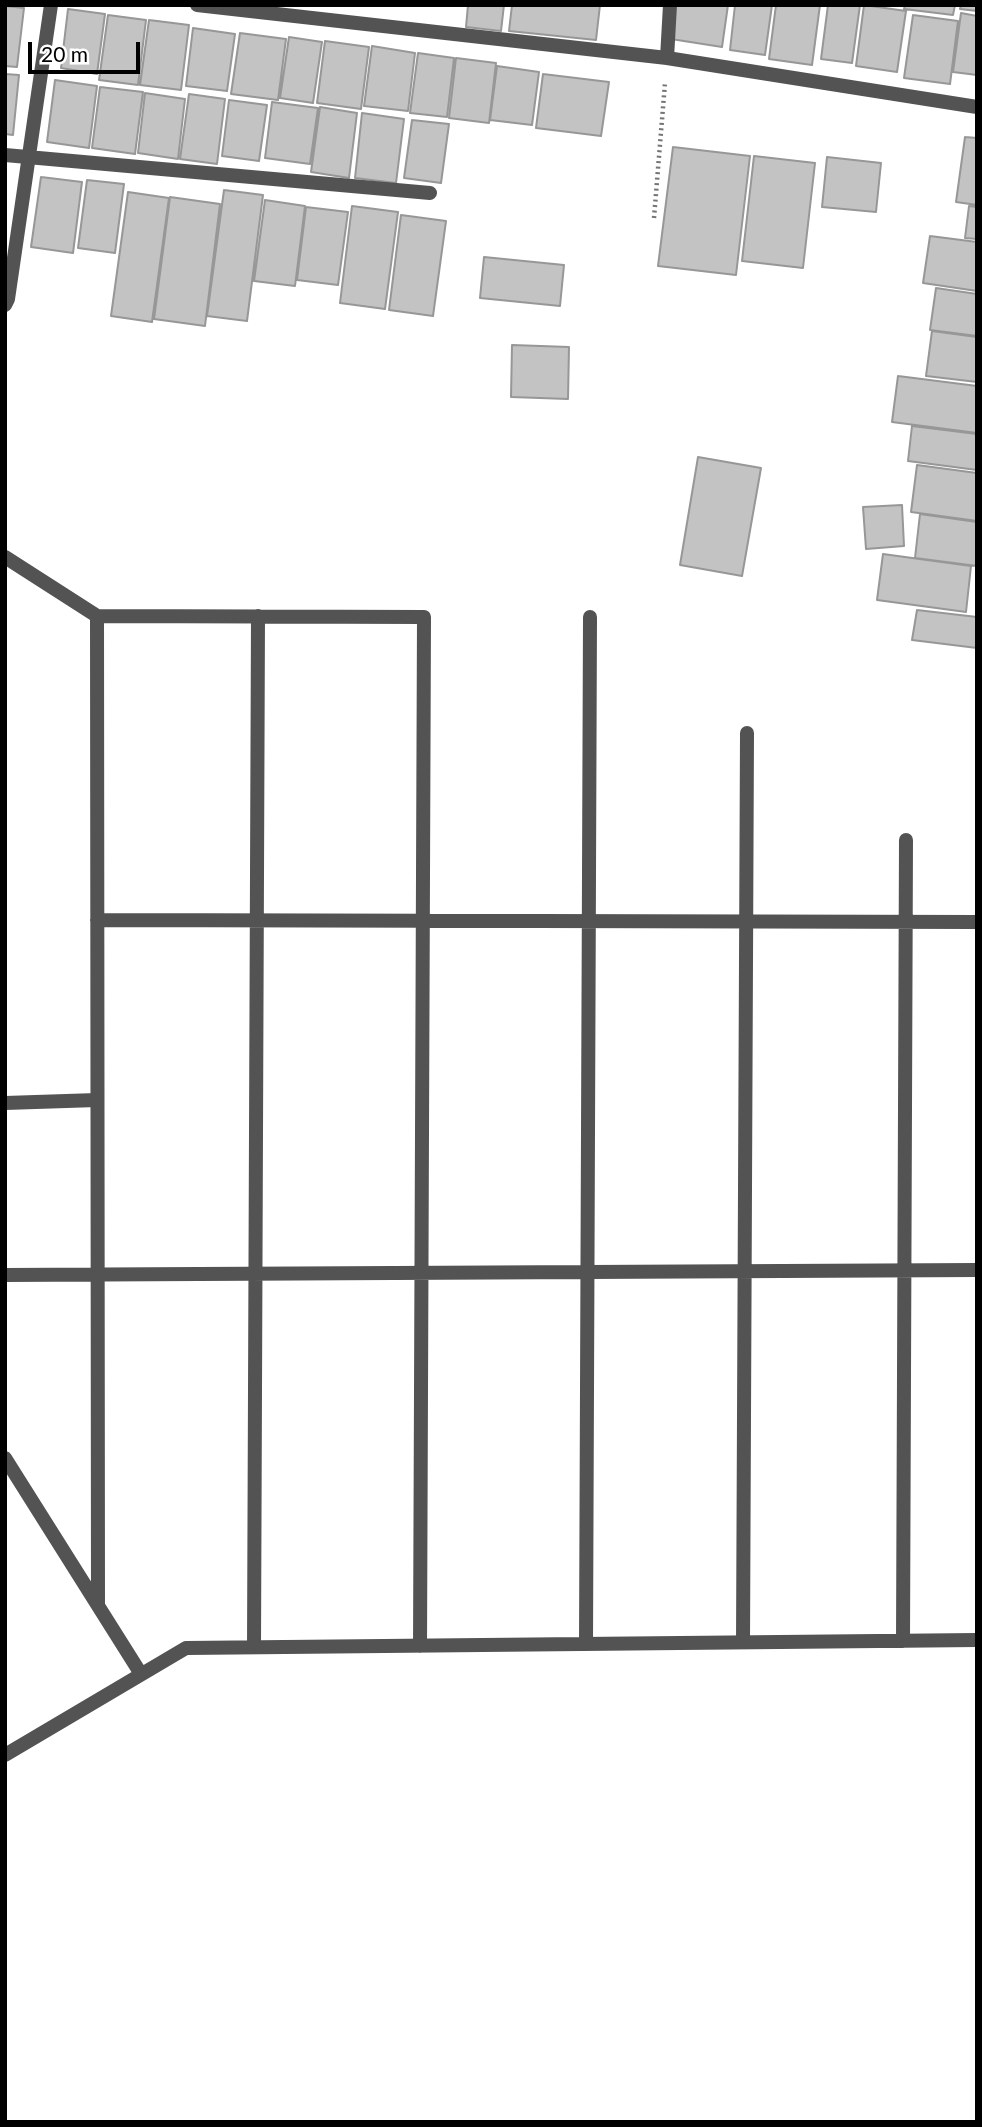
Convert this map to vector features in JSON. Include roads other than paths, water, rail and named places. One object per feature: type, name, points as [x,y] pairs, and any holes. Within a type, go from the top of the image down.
[{"type":"street","points":[[5,305],[51,5]]},
{"type":"street","points":[[197,5],[667,58],[977,107]]},
{"type":"street","points":[[667,58],[670,5]]},
{"type":"street","points":[[5,155],[430,193]]},
{"type":"street","points":[[5,557],[97,616],[424,617],[420,1646]]},
{"type":"street","points":[[97,616],[98,1605]]},
{"type":"street","points":[[254,1647],[258,616]]},
{"type":"street","points":[[586,1644],[590,617]]},
{"type":"street","points":[[743,1642],[747,733]]},
{"type":"street","points":[[903,1641],[906,841]]},
{"type":"street","points":[[97,920],[977,922]]},
{"type":"street","points":[[5,1102],[97,1100]]},
{"type":"street","points":[[5,1275],[977,1270]]},
{"type":"street","points":[[5,1458],[141,1674]]},
{"type":"street","points":[[5,1755],[186,1648],[977,1640]]}]
